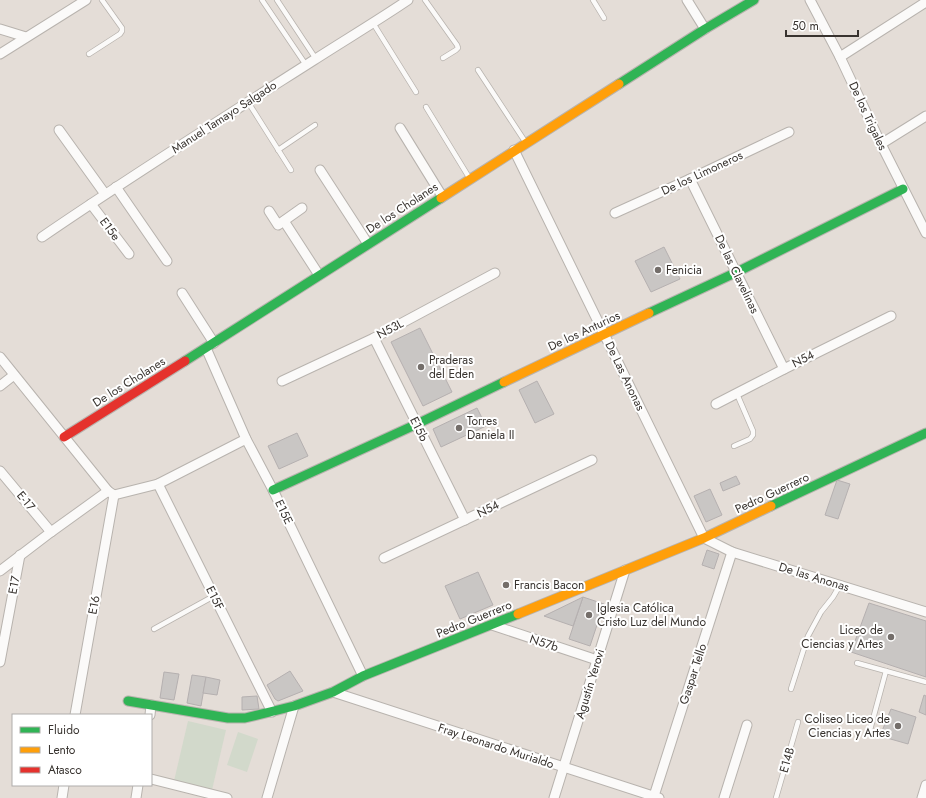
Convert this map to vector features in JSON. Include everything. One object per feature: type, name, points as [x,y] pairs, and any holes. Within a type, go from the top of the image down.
[{"type":"street","name":"Manuel Tamayo Salgado","points":[[42,237],[105,194],[408,0]]},
{"type":"street","points":[[687,0],[705,29]]},
{"type":"street","name":"De los Cholanes","points":[[64,436],[210,346],[514,150],[705,29],[754,0]]},
{"type":"street","name":"De los Trigales","points":[[810,0],[840,57],[903,189],[925,230]]},
{"type":"street","points":[[0,54],[83,1]]},
{"type":"street","points":[[840,57],[926,2]]},
{"type":"street","points":[[0,29],[26,37]]},
{"type":"street","points":[[881,144],[926,116]]},
{"type":"street","points":[[400,128],[442,196]]},
{"type":"street","points":[[59,130],[105,194]]},
{"type":"street","name":"De los Limoneros","points":[[615,213],[789,132]]},
{"type":"street","name":"De Las Anonas","points":[[514,150],[704,538]]},
{"type":"street","points":[[320,170],[368,244]]},
{"type":"street","name":"De las Clavelinas","points":[[690,179],[784,369]]},
{"type":"street","points":[[116,187],[167,261]]},
{"type":"street","name":"De los Anturios","points":[[273,490],[417,424],[737,272],[903,189]]},
{"type":"street","name":"E15e","points":[[91,204],[129,254]]},
{"type":"street","points":[[269,211],[278,225],[302,208]]},
{"type":"street","points":[[284,221],[319,275]]},
{"type":"street","name":"N53L","points":[[282,381],[374,338],[495,273]]},
{"type":"street","name":"E15E","points":[[182,293],[210,346],[246,439],[273,490],[363,676]]},
{"type":"street","name":"N54","points":[[716,404],[891,316]]},
{"type":"street","name":"E15b","points":[[374,338],[466,520]]},
{"type":"street","points":[[0,357],[111,493]]},
{"type":"street","points":[[0,386],[14,375]]},
{"type":"street","name":"Pedro Guerrero","points":[[128,701],[228,718],[245,718],[294,706],[333,692],[363,676],[704,538],[926,433]]},
{"type":"street","points":[[0,571],[52,532],[111,493],[158,484],[246,439]]},
{"type":"street","name":"N54","points":[[384,558],[592,460]]},
{"type":"street","name":"E-17","points":[[1,474],[52,532]]},
{"type":"street","name":"E15F","points":[[158,484],[272,712]]},
{"type":"street","name":"E16","points":[[75,714],[111,493]]},
{"type":"street","name":"De las Anonas","points":[[704,538],[732,552],[926,612]]},
{"type":"street","name":"Gaspar Tello","points":[[651,797],[732,552]]},
{"type":"street","name":"E17","points":[[0,662],[20,555]]},
{"type":"street","name":"Agustín Yerovi","points":[[554,798],[625,570]]},
{"type":"street","name":"N57b","points":[[492,625],[597,660]]},
{"type":"street","name":"Fray Leonardo Murialdo","points":[[333,692],[651,797]]},
{"type":"street","points":[[150,714],[152,706]]},
{"type":"street","points":[[267,798],[294,706]]},
{"type":"street","points":[[724,798],[747,725]]},
{"type":"street","points":[[152,779],[227,798]]},
{"type":"street","points":[[62,798],[64,786]]},
{"type":"street","points":[[136,798],[138,786]]},
{"type":"lane","points":[[89,54],[120,34],[122,31],[122,28],[102,0]]},
{"type":"lane","points":[[262,0],[306,65]]},
{"type":"lane","points":[[277,0],[316,58]]},
{"type":"lane","points":[[426,0],[458,48],[443,58]]},
{"type":"lane","points":[[592,0],[604,18]]},
{"type":"lane","points":[[373,23],[416,92]]},
{"type":"lane","points":[[478,70],[526,143]]},
{"type":"lane","points":[[248,102],[291,170]]},
{"type":"lane","points":[[426,107],[470,179]]},
{"type":"lane","points":[[278,150],[315,125]]},
{"type":"lane","points":[[734,446],[750,439],[753,435],[753,431],[737,394]]},
{"type":"lane","points":[[790,689],[808,636],[821,612],[840,585]]},
{"type":"lane","points":[[154,629],[214,596]]},
{"type":"lane","points":[[857,663],[926,682]]},
{"type":"lane","points":[[870,730],[886,671]]},
{"type":"lane","name":"E14B","points":[[776,798],[798,722]]},
{"type":"shaded area","points":[[188,721],[226,730],[212,790],[174,781]]},
{"type":"shaded area","points":[[238,732],[258,739],[247,772],[227,765]]},
{"type":"building","name":"Fenicia","points":[[664,247],[680,279],[651,292],[635,261]]},
{"type":"building","name":"Praderas del Eden","points":[[420,328],[452,392],[423,406],[391,342]]},
{"type":"building","points":[[537,381],[554,414],[535,423],[519,390]]},
{"type":"building","name":"Torres Daniela II","points":[[477,408],[486,426],[441,447],[433,429]]},
{"type":"building","points":[[297,433],[308,456],[279,469],[268,446]]},
{"type":"building","points":[[736,476],[740,484],[723,491],[720,483]]},
{"type":"building","points":[[837,480],[850,484],[838,519],[825,515]]},
{"type":"building","points":[[710,489],[722,515],[706,522],[694,496]]},
{"type":"building","points":[[707,550],[719,554],[714,569],[702,565]]},
{"type":"building","points":[[478,572],[493,605],[460,619],[445,586]]},
{"type":"building","name":"Iglesia Católica Cristo Luz del Mundo","points":[[583,597],[604,604],[590,646],[569,639]]},
{"type":"building","points":[[583,597],[573,626],[544,616]]},
{"type":"building","name":"Liceo de Ciencias y Artes","points":[[869,603],[926,621],[926,677],[851,652]]},
{"type":"building","points":[[290,671],[303,691],[278,701],[275,699],[267,685]]},
{"type":"building","points":[[164,672],[179,674],[174,700],[160,698]]},
{"type":"building","points":[[192,675],[206,677],[201,706],[187,703]]},
{"type":"building","points":[[206,677],[220,680],[217,695],[203,693]]},
{"type":"building","points":[[924,695],[926,696],[926,715],[919,712]]},
{"type":"building","points":[[257,696],[259,709],[242,710],[242,697]]},
{"type":"building","name":"Coliseo Liceo de Ciencias y Artes","points":[[891,709],[916,717],[908,744],[880,736]]},
{"type":"traffic: fast","points":[[619,84],[705,29],[754,0]]},
{"type":"traffic: fast","points":[[649,313],[737,272],[903,189]]},
{"type":"traffic: fast","points":[[185,361],[441,198]]},
{"type":"traffic: fast","points":[[273,490],[504,382]]},
{"type":"traffic: fast","points":[[771,506],[926,433]]},
{"type":"traffic: fast","points":[[128,701],[228,718],[245,718],[294,706],[333,692],[363,676],[518,614]]},
{"type":"traffic: slow","points":[[441,198],[619,84]]},
{"type":"traffic: slow","points":[[504,382],[649,313]]},
{"type":"traffic: slow","points":[[518,614],[704,538],[771,506]]},
{"type":"traffic: jam","points":[[64,437],[185,361]]},
{"type":"place","name":"Fenicia","points":[[658,270]]},
{"type":"place","name":"Praderas del Eden","points":[[421,367]]},
{"type":"place","name":"Torres Daniela II","points":[[459,428]]},
{"type":"place","name":"Francis Bacon","points":[[506,585]]},
{"type":"place","name":"Iglesia Católica Cristo Luz del Mundo","points":[[589,615]]},
{"type":"place","name":"Liceo de Ciencias y Artes","points":[[891,637]]},
{"type":"place","name":"Coliseo Liceo de Ciencias y Artes","points":[[898,726]]}]
